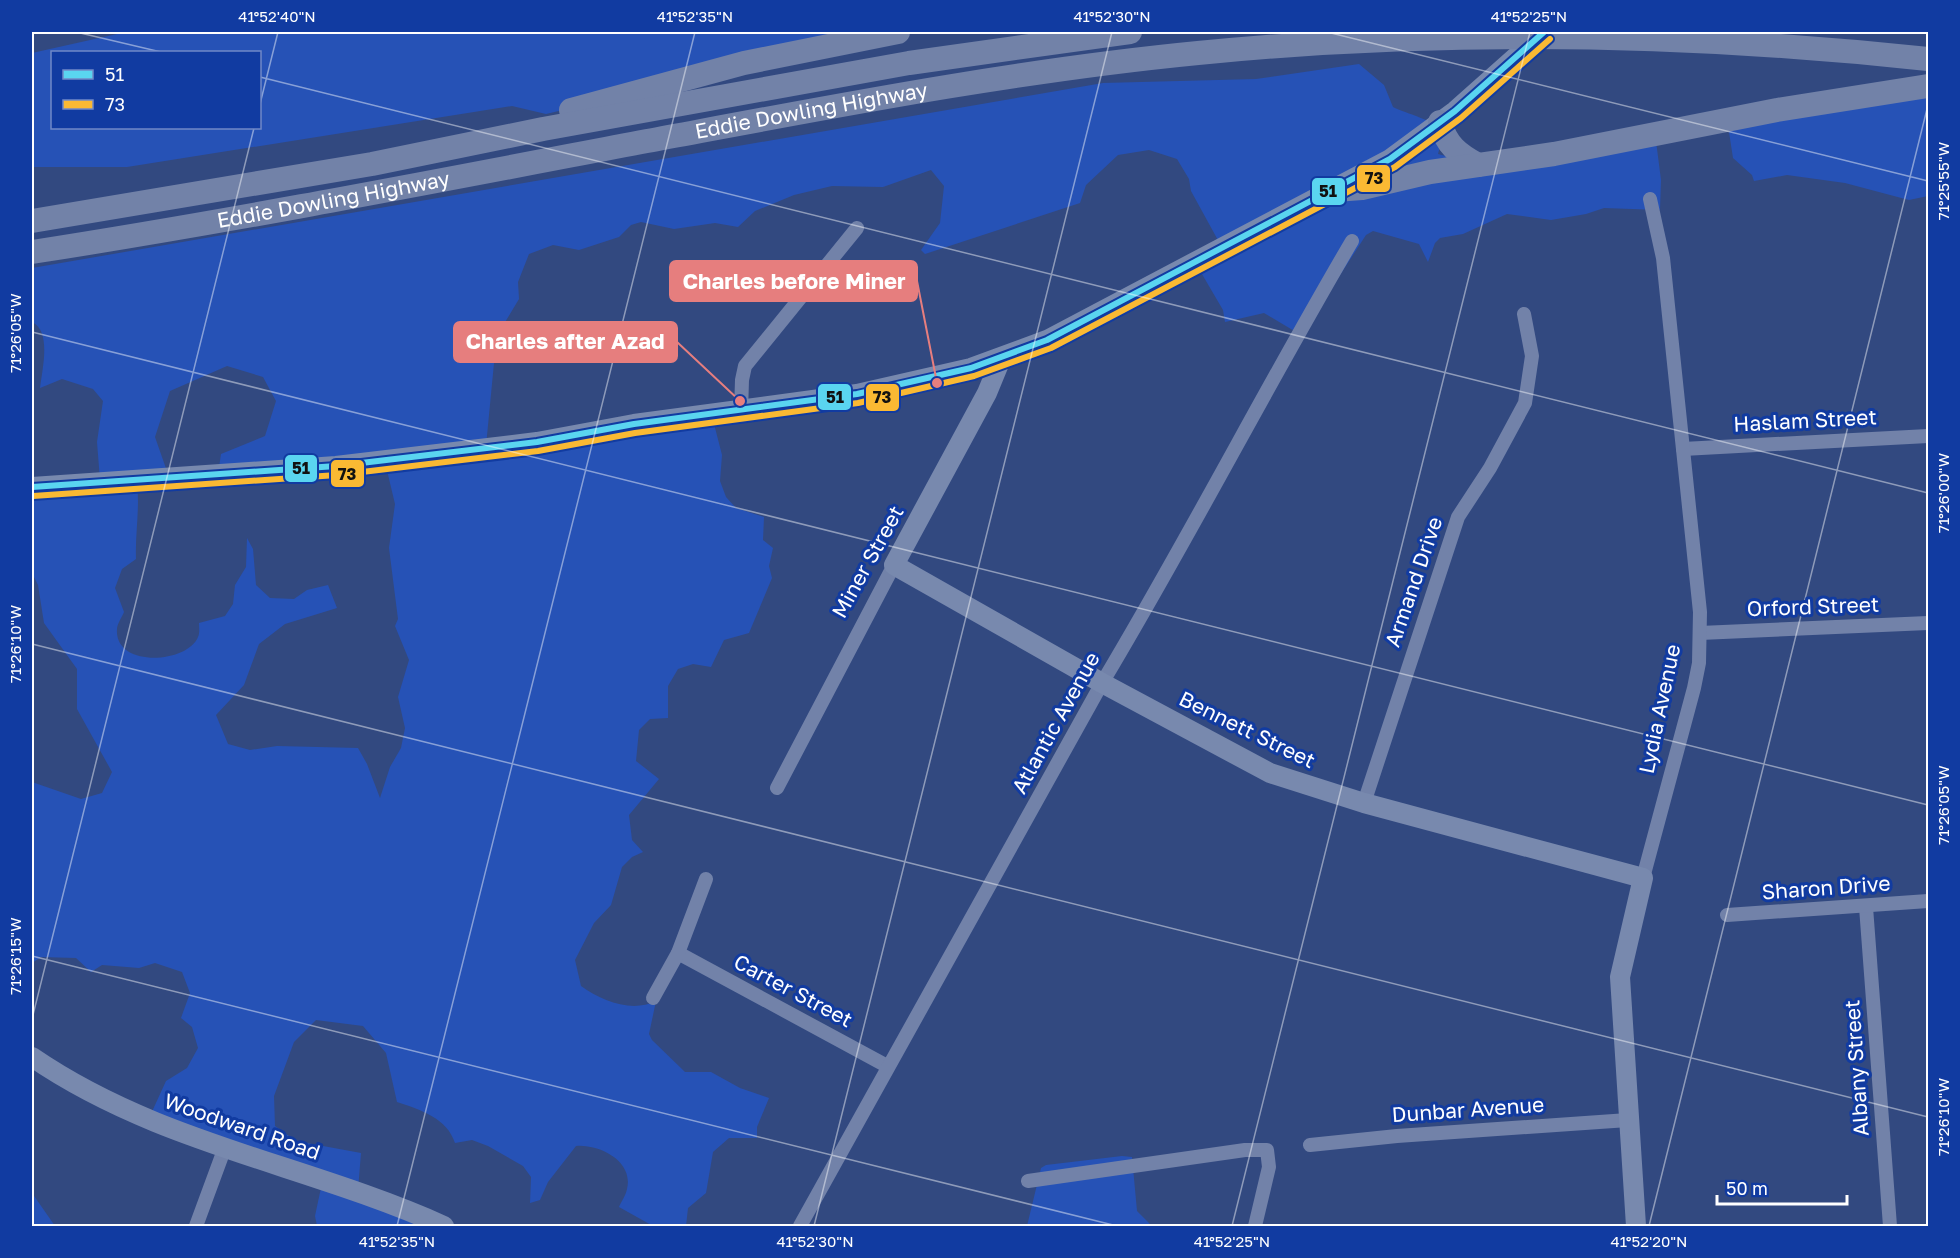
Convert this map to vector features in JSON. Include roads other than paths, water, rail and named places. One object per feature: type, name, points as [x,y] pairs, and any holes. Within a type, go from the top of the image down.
[{"type":"highway","points":[[372,164],[496,127],[581,108],[672,81],[798,51],[898,32]]},
{"type":"highway","name":"Eddie Dowling Highway","points":[[32,221],[372,164],[543,129],[909,63],[1130,32]]},
{"type":"highway","name":"Eddie Dowling Highway","points":[[32,252],[320,204],[744,123],[967,84],[1205,52],[1269,46],[1461,38],[1600,38],[1718,42],[1929,59]]},
{"type":"highway","points":[[1335,190],[1362,188],[1430,172],[1554,153],[1777,110],[1929,86]]},
{"type":"highway","points":[[1440,122],[1444,139],[1450,146],[1461,156],[1478,165]]},
{"type":"street","points":[[32,487],[336,466],[537,442],[634,424],[741,412],[857,394],[940,376],[1001,359],[1047,340],[1390,159],[1440,122],[1544,32]]},
{"type":"street","name":"Lydia Avenue","points":[[1636,1227],[1620,977],[1643,878],[1694,688],[1699,663],[1700,633],[1663,258],[1650,199]]},
{"type":"street","points":[[741,412],[745,366],[857,228]]},
{"type":"street","name":"Atlantic Avenue","points":[[800,1227],[887,1066],[1067,750],[1101,683],[1153,599],[1243,430],[1352,241]]},
{"type":"street","name":"Armand Drive","points":[[1364,804],[1458,517],[1490,468],[1525,404],[1530,380],[1532,350],[1524,315]]},
{"type":"street","name":"Miner Street","points":[[777,788],[987,393],[1001,359]]},
{"type":"street","name":"Haslam Street","points":[[1683,449],[1929,436]]},
{"type":"street","name":"Bennett Street","points":[[894,565],[1101,683],[1270,773],[1364,804],[1643,878]]},
{"type":"street","name":"Orford Street","points":[[1700,633],[1929,623]]},
{"type":"street","points":[[653,998],[678,952],[706,879]]},
{"type":"street","name":"Sharon Drive","points":[[1727,915],[1929,901]]},
{"type":"street","name":"Albany Street","points":[[1866,907],[1890,1227]]},
{"type":"street","name":"Carter Street","points":[[678,952],[887,1066]]},
{"type":"street","name":"Woodward Road","points":[[32,1057],[131,1113],[224,1150],[375,1197],[444,1227]]},
{"type":"street","name":"Dunbar Avenue","points":[[1310,1145],[1397,1136],[1628,1120]]},
{"type":"street","points":[[196,1227],[224,1150]]},
{"type":"street","points":[[1028,1181],[1245,1150],[1267,1150],[1269,1167],[1256,1227]]},
{"type":"place","name":"Charles before Miner","points":[[937,383]]},
{"type":"place","name":"Charles after Azad","points":[[740,401]]}]
